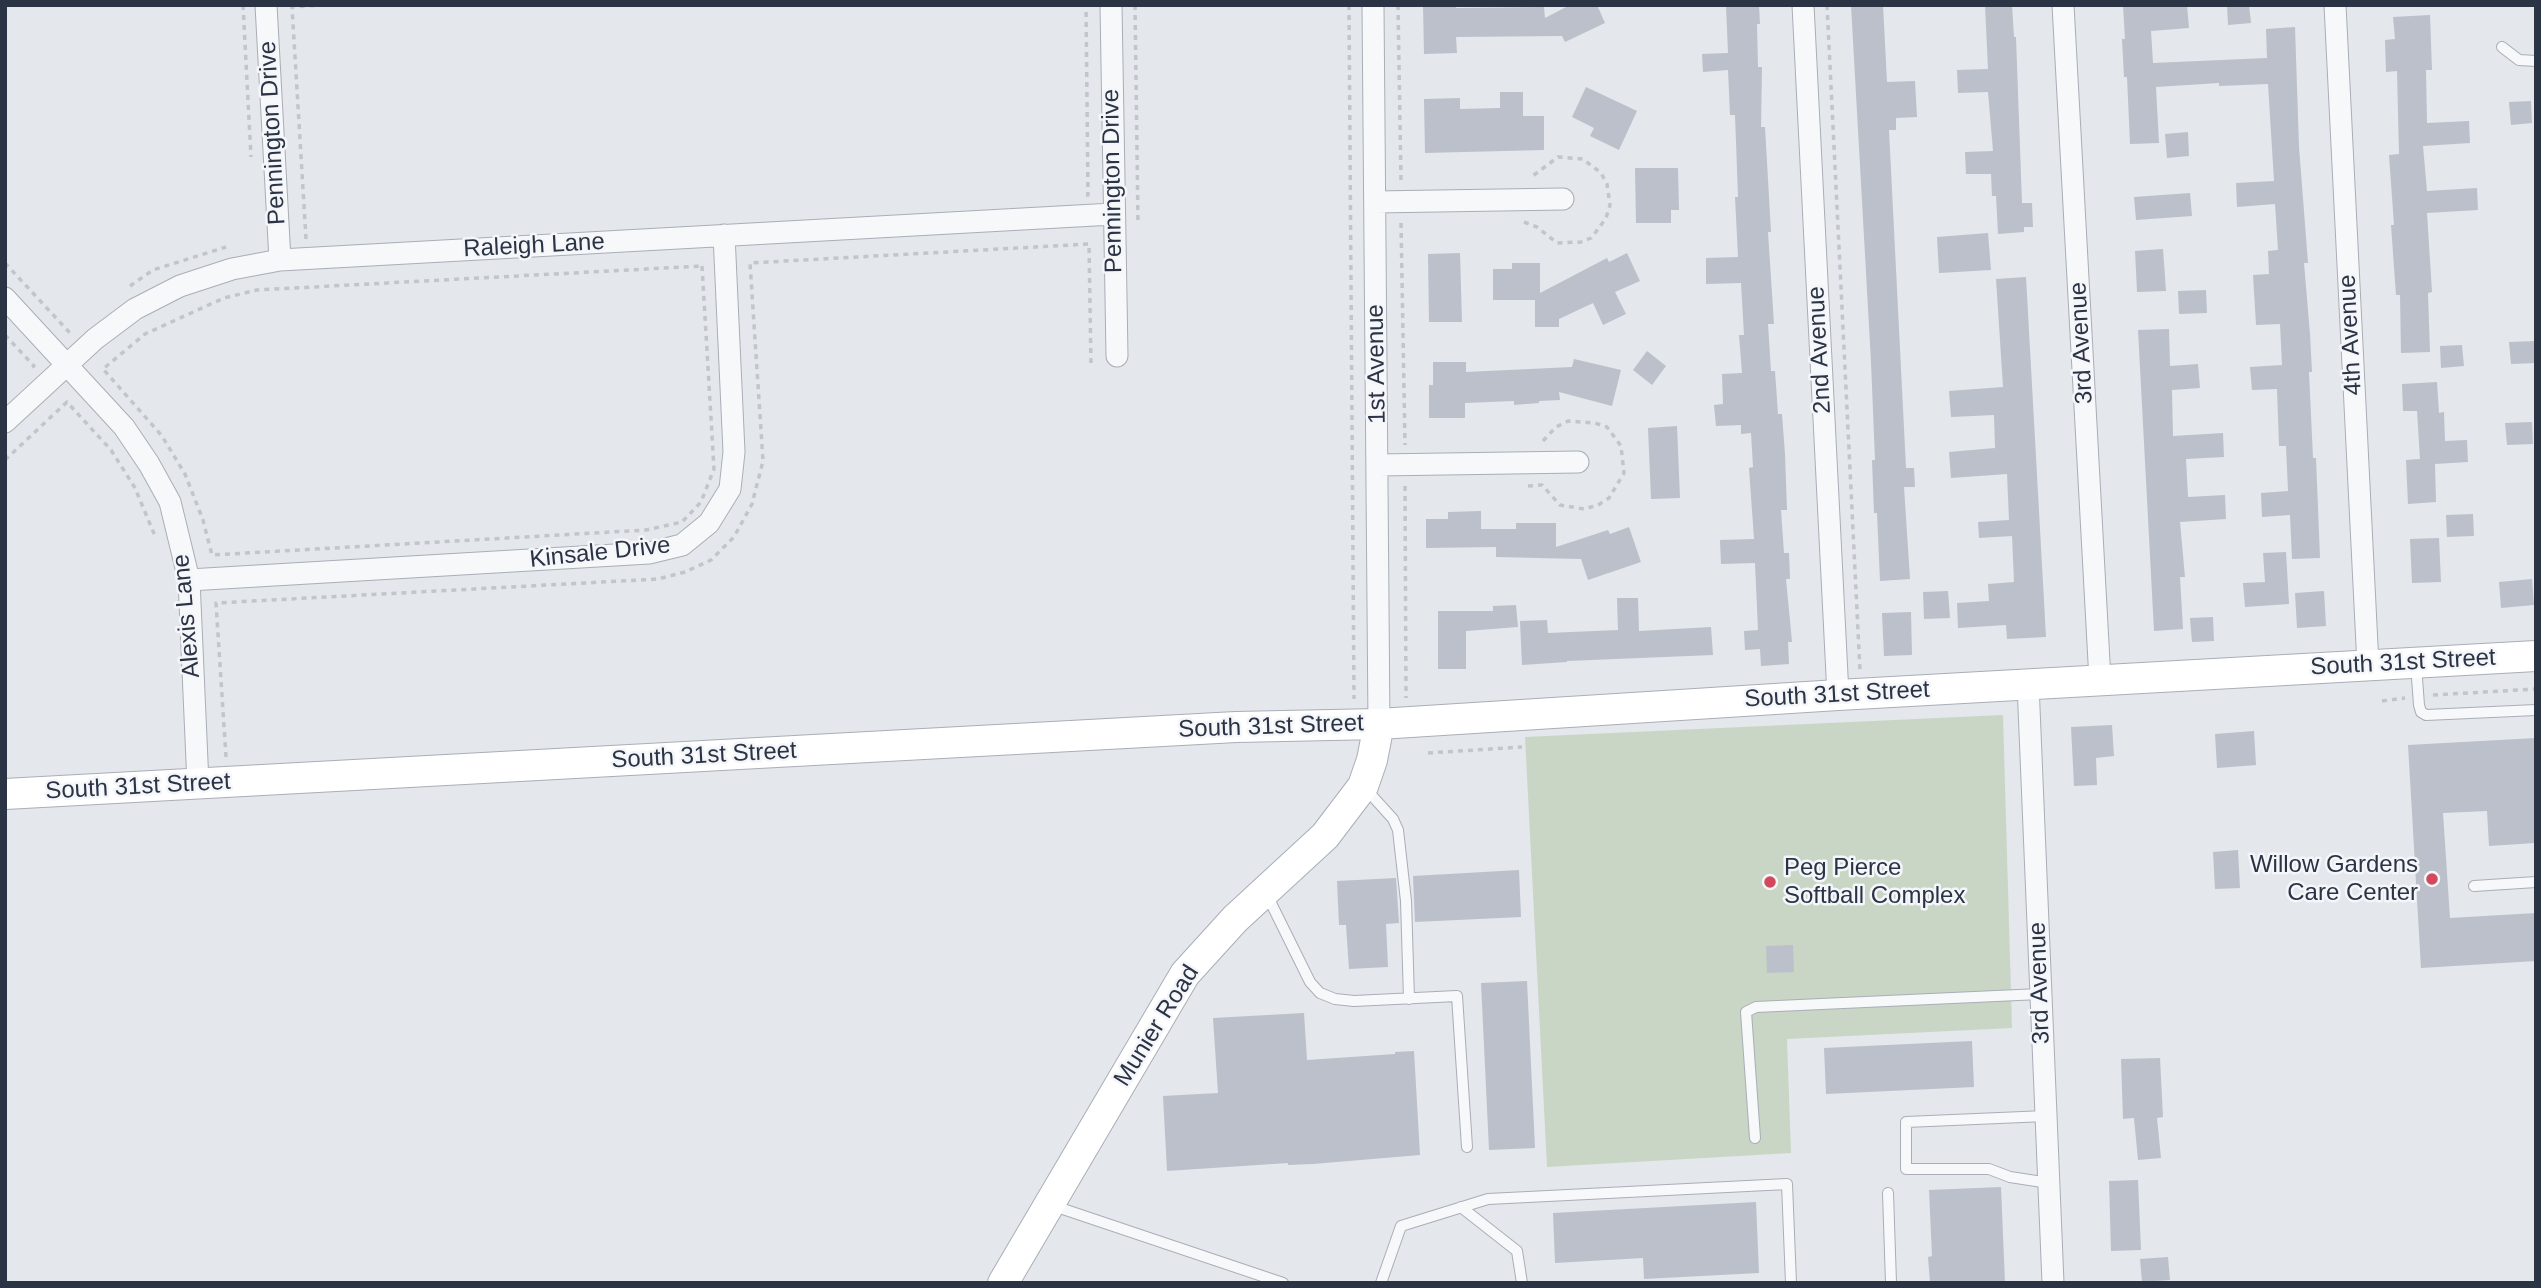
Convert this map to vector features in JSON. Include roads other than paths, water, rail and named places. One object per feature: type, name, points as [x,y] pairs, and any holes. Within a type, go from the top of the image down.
[{"type":"street","name":"Pennington Drive","points":[[266,5],[280,260]]},
{"type":"street","name":"Pennington Drive","points":[[1111,5],[1116,356]]},
{"type":"street","name":"1st Avenue","points":[[1373,5],[1379,723]]},
{"type":"street","name":"2nd Avenue","points":[[1803,5],[1838,695]]},
{"type":"street","name":"3rd Avenue","points":[[2063,5],[2101,680]]},
{"type":"street","name":"4th Avenue","points":[[2335,5],[2368,665]]},
{"type":"street","points":[[1375,202],[1563,199]]},
{"type":"street","name":"Raleigh Lane","points":[[5,422],[95,338],[135,309],[180,286],[232,269],[280,260],[1113,214]]},
{"type":"street","name":"Kinsale Drive","points":[[189,580],[649,553],[682,545],[709,523],[730,489],[734,452],[724,235]]},
{"type":"street","name":"Alexis Lane","points":[[5,298],[124,427],[170,502],[189,580],[198,784]]},
{"type":"street","points":[[1377,465],[1578,462]]},
{"type":"street","name":"South 31st Street","points":[[5,794],[1236,727],[1379,723],[2536,656]]},
{"type":"street","name":"3rd Avenue","points":[[2028,684],[2053,1283]]},
{"type":"street","name":"Munier Road","points":[[1003,1283],[1185,974],[1265,890],[1325,836],[1363,786],[1372,760],[1379,723]]},
{"type":"lane","points":[[2501,47],[2519,60],[2536,61]]},
{"type":"lane","points":[[2415,663],[2421,712],[2434,717],[2536,710]]},
{"type":"lane","points":[[1363,786],[1393,819],[1398,830],[1406,901],[1409,999]]},
{"type":"lane","points":[[2474,886],[2536,882]]},
{"type":"lane","points":[[1265,890],[1310,982],[1320,993],[1335,999],[1354,1001],[1457,996],[1467,1147]]},
{"type":"lane","points":[[1755,1138],[1746,1012],[1756,1007],[2040,994]]},
{"type":"lane","points":[[2046,1116],[1906,1122],[1906,1169],[1989,1169],[2010,1177],[2049,1183]]},
{"type":"lane","points":[[1381,1283],[1401,1226],[1488,1199],[1787,1184],[1791,1283]]},
{"type":"lane","points":[[1888,1193],[1892,1283]]},
{"type":"lane","points":[[1051,1205],[1283,1283]]},
{"type":"lane","points":[[1461,1207],[1517,1251],[1522,1283]]},
{"type":"place","name":"Willow Gardens Care Center","points":[[2432,879]]},
{"type":"place","name":"Peg Pierce Softball Complex","points":[[1770,882]]}]
